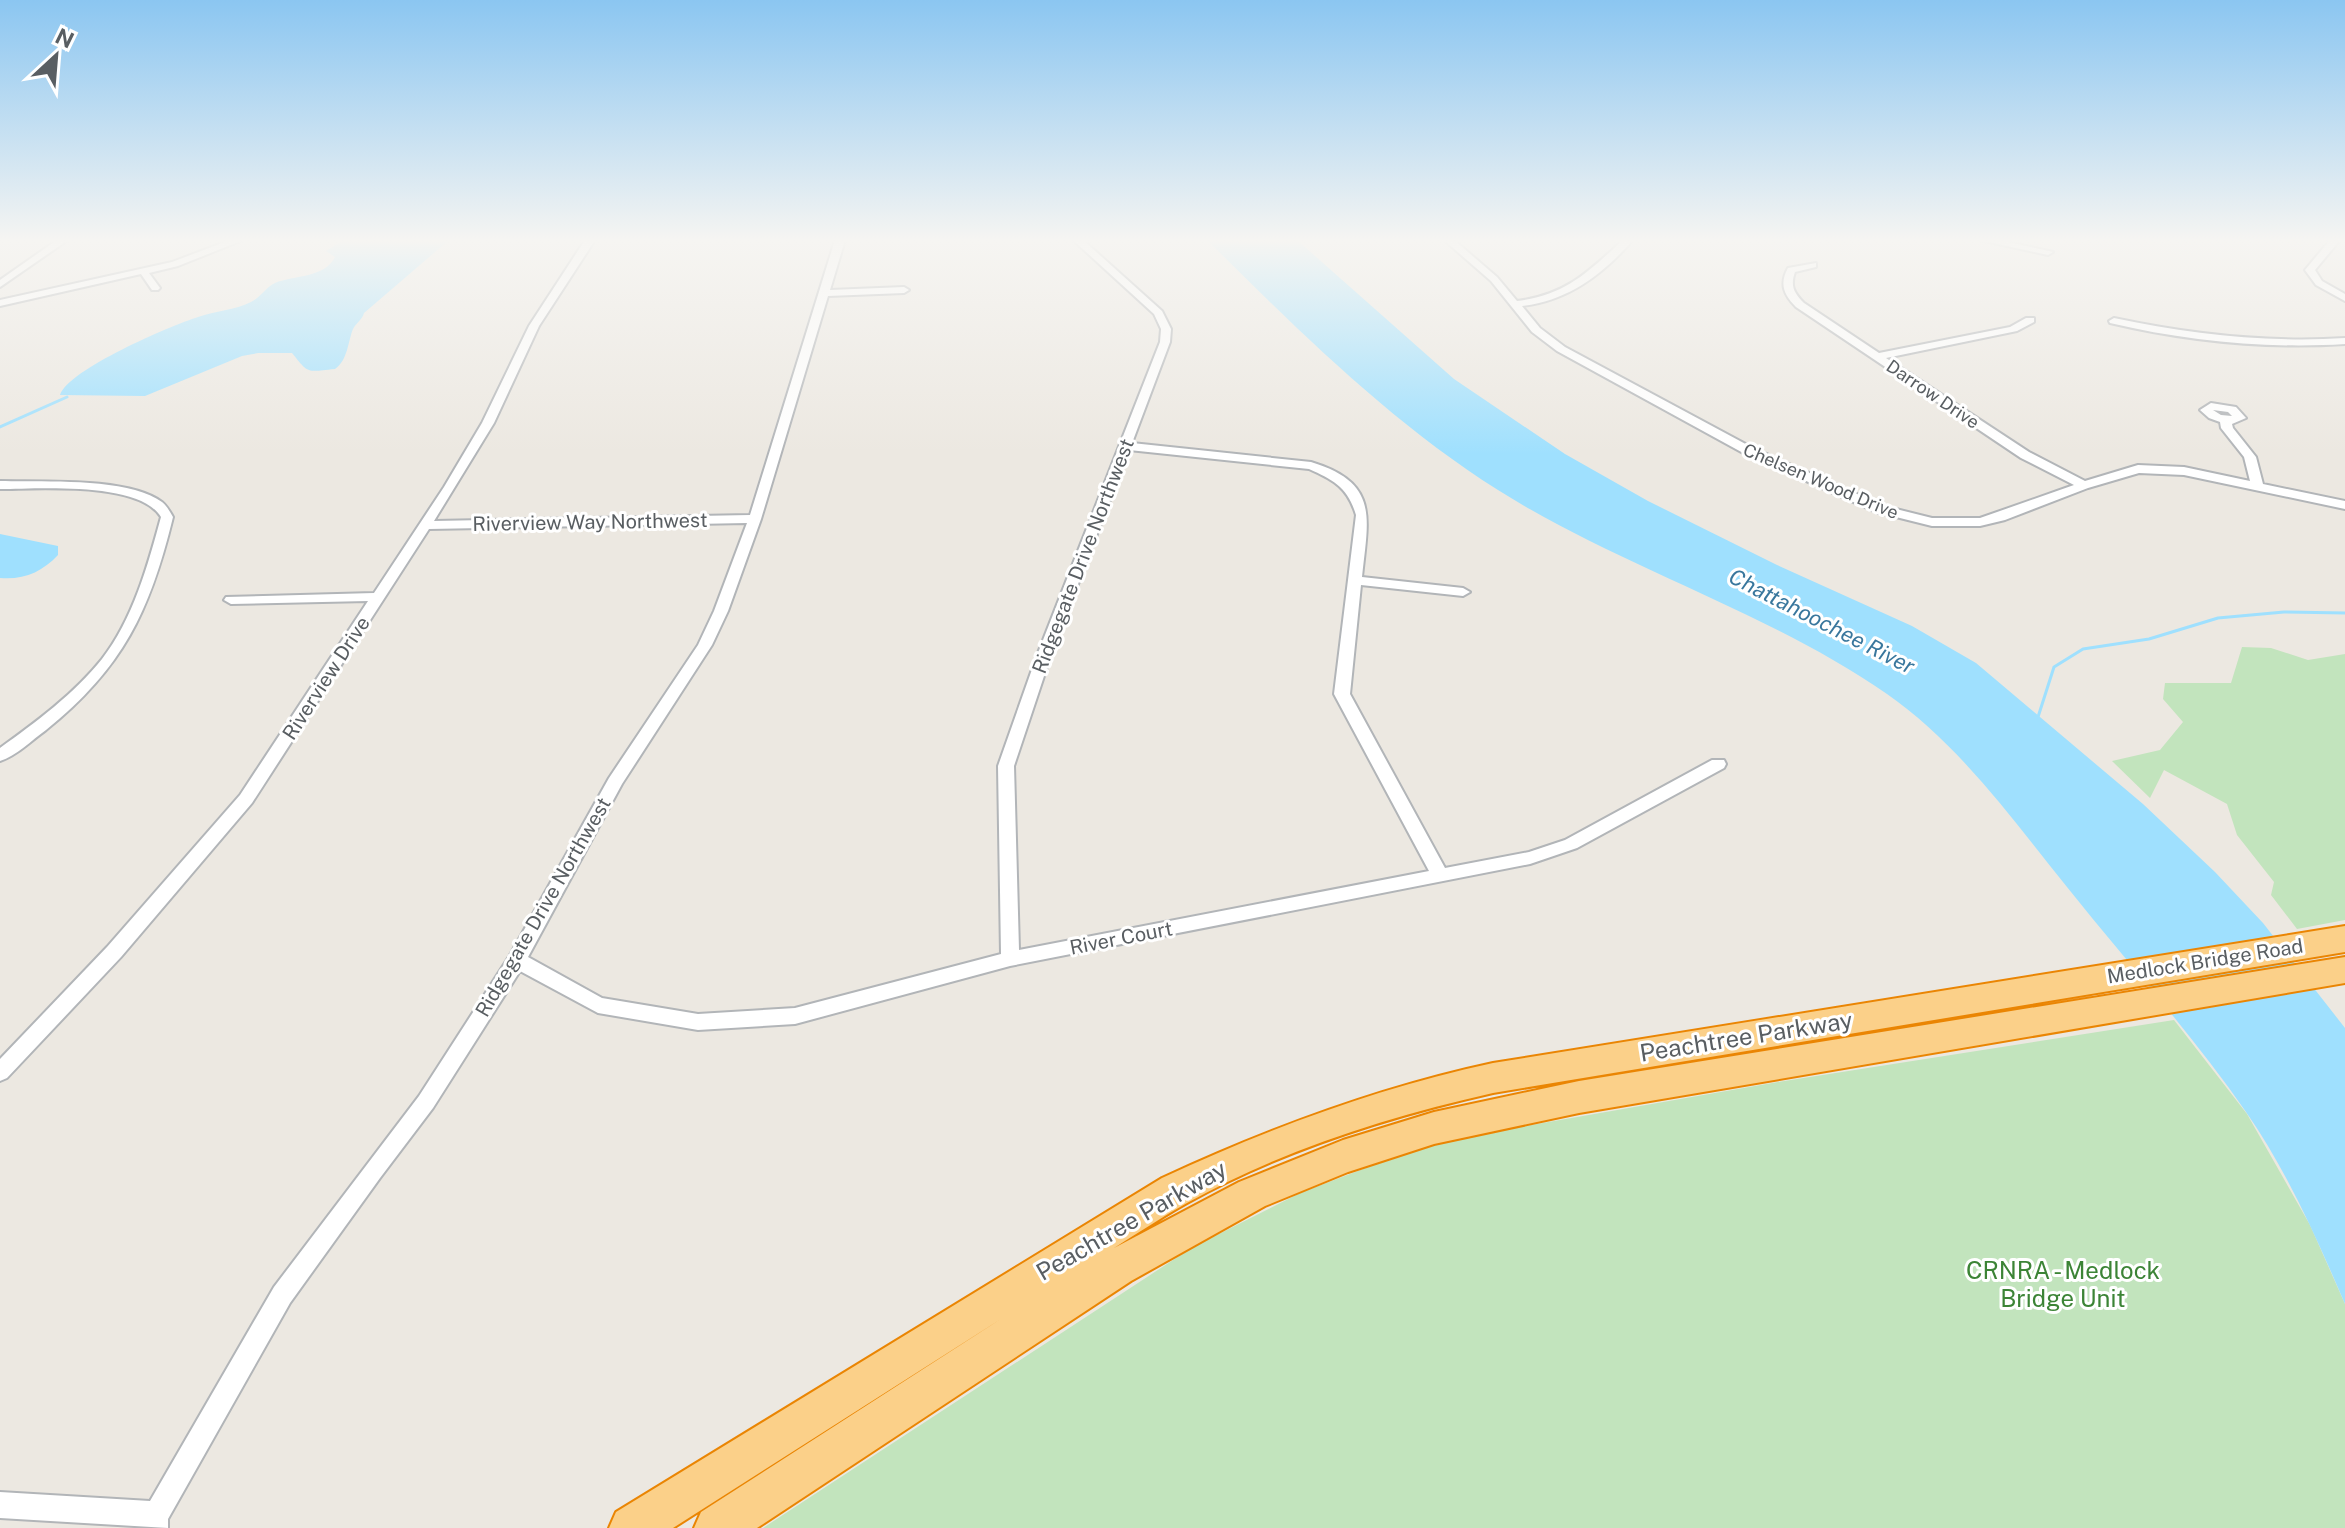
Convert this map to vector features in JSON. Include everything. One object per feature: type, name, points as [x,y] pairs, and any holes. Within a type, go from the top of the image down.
[{"type":"highway","name":"Medlock Bridge Road","points":[[2064,984],[2343,949]]},
{"type":"highway","name":"Medlock Bridge Road","points":[[2088,1013],[2343,949]]},
{"type":"highway","name":"Peachtree Parkway","points":[[632,1528],[1127,1217],[1219,1168],[1308,1131],[1417,1095],[1493,1078],[2064,984]]},
{"type":"highway","name":"Peachtree Parkway","points":[[717,1528],[1117,1267],[1197,1222],[1308,1170],[1434,1128],[1520,1108],[2088,1013]]},
{"type":"street","name":"Riverview Drive","points":[[0,1072],[114,952],[246,799],[379,597],[488,423],[544,311]]},
{"type":"street","name":"Ridgegate Drive Northwest","points":[[155,1522],[282,1295],[426,1102],[517,960],[615,782],[705,645],[755,519],[819,311]]},
{"type":"street","name":"Ridgegate Drive Northwest","points":[[1010,959],[1006,766],[1043,658],[1165,342],[1166,329],[1156,311]]},
{"type":"street","name":"Chelsen Wood Drive","points":[[1520,311],[1536,330],[1561,349],[1749,451],[1880,509],[1932,522],[1980,522],[2123,471],[2152,468],[2184,471],[2345,505]]},
{"type":"street","name":"Darrow Drive","points":[[1810,311],[2025,455],[2084,485]]},
{"type":"street","points":[[1878,356],[2013,329],[2030,320]]},
{"type":"street","points":[[2114,321],[2171,333],[2250,337],[2301,344],[2345,341]]},
{"type":"street","points":[[2225,420],[2227,428],[2250,457],[2257,486]]},
{"type":"street","points":[[1125,446],[1292,462],[1338,476],[1355,489],[1362,515],[1347,627],[1342,694],[1440,875]]},
{"type":"street","points":[[0,485],[70,486],[124,492],[157,503],[167,517],[154,570],[116,650],[78,692],[0,756]]},
{"type":"street","name":"Riverview Way Northwest","points":[[425,525],[755,519]]},
{"type":"street","points":[[1355,580],[1463,592]]},
{"type":"street","points":[[231,600],[379,597]]},
{"type":"street","name":"River Court","points":[[517,960],[598,1005],[698,1022],[795,1016],[1010,959],[1530,858],[1571,844],[1718,764]]},
{"type":"street","points":[[0,1505],[150,1514],[155,1522]]},
{"type":"green space","points":[[2242,647],[2271,648],[2308,660],[2345,654],[2345,920],[2297,929],[2271,895],[2274,882],[2237,835],[2227,804],[2164,770],[2150,798],[2112,761],[2160,750],[2183,722],[2163,699],[2165,683],[2231,683]]},
{"type":"green space","name":"CRNRA - Medlock Bridge Unit","points":[[2174,1020],[2247,1114],[2310,1225],[2345,1304],[2345,1528],[763,1528],[1193,1247],[1300,1193],[1434,1142],[1778,1082]]},
{"type":"water","points":[[220,311],[366,311],[353,329],[343,361],[335,369],[309,370],[292,353],[258,353],[242,356],[145,396],[60,395],[81,373],[100,361],[198,317]]},
{"type":"water","name":"Chattahoochee River","points":[[1281,311],[1378,311],[1454,379],[1565,454],[1648,501],[1777,565],[1912,626],[1976,663],[2143,804],[2215,872],[2263,923],[2345,1028],[2345,1304],[2288,1182],[2261,1135],[2225,1083],[2005,810],[1938,736],[1887,694],[1794,638],[1594,543],[1498,490],[1419,434],[1346,373]]},
{"type":"water","points":[[0,534],[58,546],[58,555],[32,574],[0,578]]},
{"type":"waterway","points":[[0,427],[67,397]]},
{"type":"waterway","points":[[2038,717],[2054,667],[2083,649],[2149,639],[2218,618],[2284,612],[2345,613]]}]
